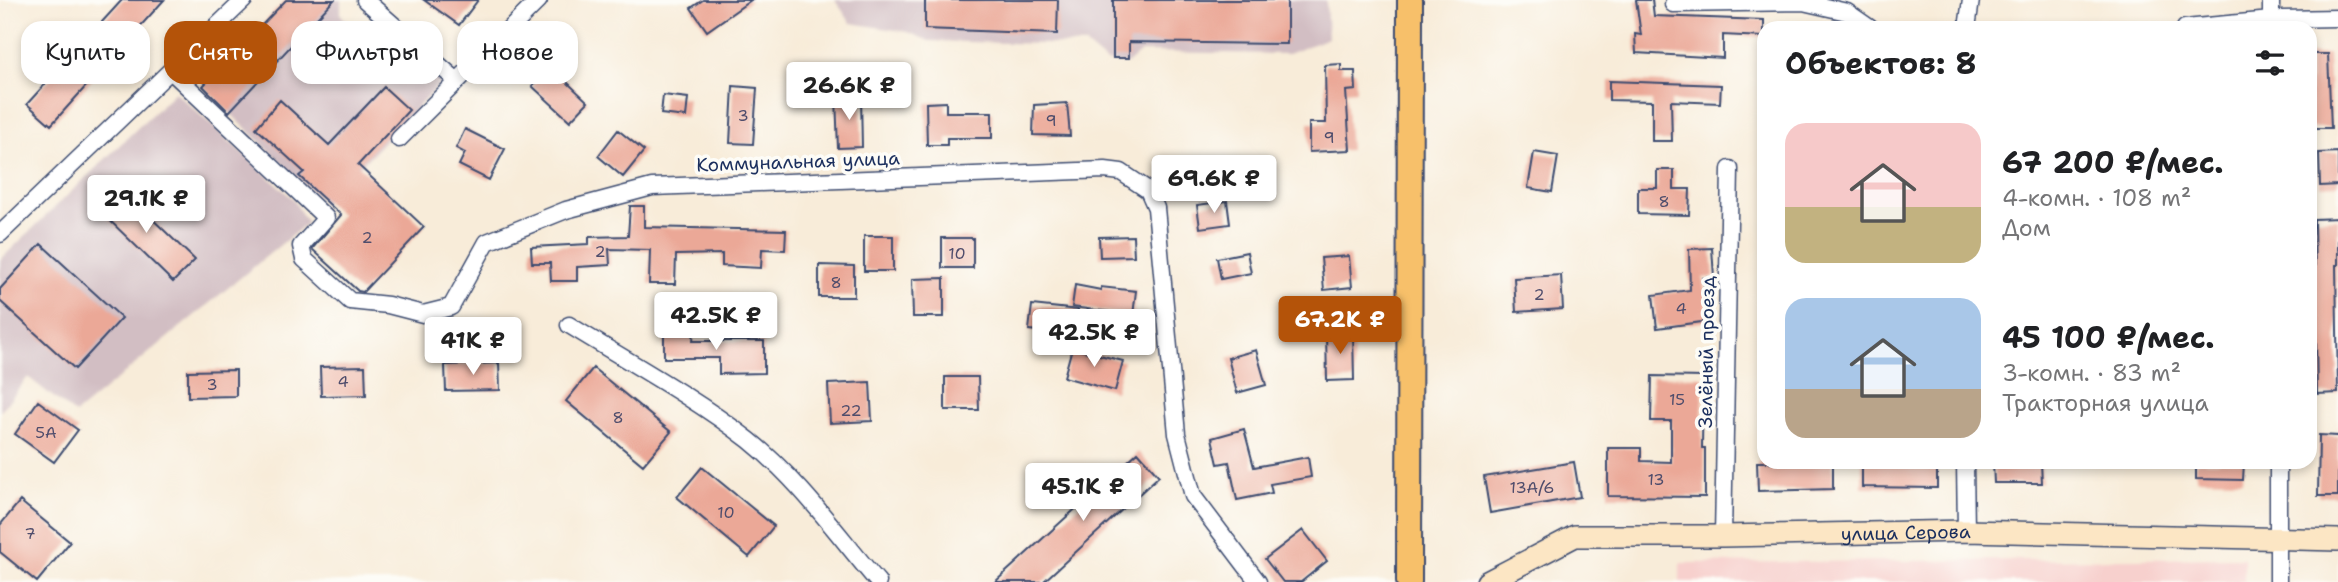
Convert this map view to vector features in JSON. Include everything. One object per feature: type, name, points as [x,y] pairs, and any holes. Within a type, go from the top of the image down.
[{"type":"main road","points":[[1409,582],[1410,0]]},
{"type":"street","points":[[222,21],[244,0]]},
{"type":"street","points":[[365,0],[456,80]]},
{"type":"street","points":[[399,139],[538,0]]},
{"type":"street","points":[[1968,21],[1971,0]]},
{"type":"street","points":[[2271,0],[2278,21]]},
{"type":"street","points":[[1673,4],[1803,2],[1847,12],[1860,21]]},
{"type":"street","points":[[2293,21],[2338,18]]},
{"type":"street","points":[[0,234],[164,78]]},
{"type":"street","name":"Коммунальная улица","points":[[185,84],[326,218],[300,246],[304,259],[350,301],[388,305],[423,314],[451,307],[487,242],[566,210],[652,187],[1105,170],[1121,172],[1148,190],[1156,208],[1177,434],[1193,496],[1258,582]]},
{"type":"street","name":"Зелёный проезд","points":[[1723,536],[1730,169]]},
{"type":"street","points":[[569,325],[750,441],[812,501],[878,582]]},
{"type":"street","points":[[1965,469],[1966,531]]},
{"type":"street","points":[[2278,469],[2278,582]]},
{"type":"street","name":"улица Серова","points":[[1488,582],[1575,536],[1966,531],[2338,540]]},
{"type":"shaded area","points":[[286,0],[341,0],[341,15],[347,21],[291,21],[291,84],[440,84],[324,203],[229,112],[243,84],[277,84],[275,21]]},
{"type":"shaded area","points":[[835,0],[1326,0],[1328,38],[1288,54],[1141,52],[1127,64],[1106,62],[1086,45],[929,41],[908,32],[851,23]]},
{"type":"shaded area","points":[[175,92],[293,199],[307,223],[75,414],[28,377],[0,412],[0,260]]},
{"type":"shaded area","points":[[2244,558],[2244,582],[1680,582],[1680,563]]},
{"type":"building","points":[[122,0],[164,0],[145,21],[103,21]]},
{"type":"building","points":[[286,0],[334,0],[314,21],[291,21],[291,46],[277,61],[277,21],[266,21]]},
{"type":"building","points":[[424,0],[478,0],[457,24]]},
{"type":"building","points":[[703,0],[751,0],[707,31],[691,8]]},
{"type":"building","points":[[925,0],[1058,0],[1057,34],[925,29]]},
{"type":"building","points":[[1113,0],[1287,0],[1287,44],[1129,42],[1129,58],[1113,58]]},
{"type":"building","points":[[1636,0],[1652,0],[1654,16],[1764,20],[1757,21],[1757,37],[1723,35],[1723,58],[1636,53],[1635,34],[1641,35]]},
{"type":"building","points":[[2317,54],[2328,54],[2331,128],[2317,128]]},
{"type":"building","points":[[1341,64],[1341,71],[1355,71],[1356,90],[1346,91],[1350,150],[1309,152],[1309,123],[1326,123],[1325,65]]},
{"type":"building","points":[[1609,81],[1721,85],[1720,103],[1671,101],[1672,141],[1652,141],[1652,101],[1609,100]]},
{"type":"building","points":[[45,84],[88,84],[51,125],[27,104]]},
{"type":"building","points":[[205,84],[255,84],[229,112],[203,86]]},
{"type":"building","points":[[569,84],[588,102],[570,121],[532,86]]},
{"type":"building","points":[[733,86],[757,88],[753,144],[730,143]]},
{"type":"building","points":[[384,87],[409,110],[358,165],[424,227],[363,292],[358,291],[312,249],[341,215],[299,176],[304,172],[256,128],[280,100],[329,145]]},
{"type":"building","points":[[663,95],[688,98],[686,117],[661,114]]},
{"type":"building","points":[[861,96],[862,147],[838,148],[836,97]]},
{"type":"building","points":[[946,102],[946,112],[992,112],[992,138],[947,138],[947,145],[927,145],[926,103]]},
{"type":"building","points":[[1067,103],[1070,136],[1033,135],[1034,105]]},
{"type":"building","points":[[465,129],[505,149],[489,180],[459,165],[465,153],[456,148]]},
{"type":"building","points":[[618,130],[644,151],[623,177],[598,156]]},
{"type":"building","points":[[1534,152],[1558,156],[1552,192],[1528,188]]},
{"type":"building","points":[[2338,152],[2338,185],[2320,186],[2319,153]]},
{"type":"building","points":[[1657,170],[1674,170],[1674,189],[1690,189],[1689,215],[1638,214],[1638,188],[1657,188]]},
{"type":"building","points":[[119,187],[195,260],[173,282],[98,209]]},
{"type":"building","points":[[1227,201],[1230,224],[1200,228],[1197,205]]},
{"type":"building","points":[[630,206],[644,206],[644,227],[786,230],[785,250],[762,249],[761,268],[722,266],[722,254],[676,255],[675,284],[649,284],[650,250],[609,249],[610,265],[577,267],[577,281],[551,281],[550,263],[532,263],[531,247],[589,244],[589,237],[628,236]]},
{"type":"building","points":[[2338,218],[2338,393],[2317,394],[2317,219]]},
{"type":"building","points":[[864,236],[893,236],[893,271],[864,271]]},
{"type":"building","points":[[1133,236],[1134,256],[1100,257],[1099,237]]},
{"type":"building","points":[[942,238],[973,238],[973,268],[942,268]]},
{"type":"building","points":[[41,244],[122,318],[75,369],[0,301],[0,289]]},
{"type":"building","points":[[1712,248],[1714,277],[1703,278],[1709,321],[1657,328],[1653,295],[1690,290],[1689,249]]},
{"type":"building","points":[[1247,252],[1251,273],[1221,279],[1217,258]]},
{"type":"building","points":[[1349,256],[1352,287],[1324,290],[1321,258]]},
{"type":"building","points":[[819,265],[854,266],[854,297],[819,297]]},
{"type":"building","points":[[1561,275],[1563,309],[1516,312],[1514,278]]},
{"type":"building","points":[[944,278],[944,317],[913,317],[912,279]]},
{"type":"building","points":[[1075,285],[1101,290],[1101,287],[1136,291],[1133,315],[1072,307]]},
{"type":"building","points":[[1032,305],[1078,310],[1076,335],[1029,330]]},
{"type":"building","points":[[664,329],[694,329],[693,341],[764,341],[764,373],[719,374],[719,358],[664,358]]},
{"type":"building","points":[[1353,331],[1354,380],[1327,381],[1326,332]]},
{"type":"building","points":[[1072,348],[1123,361],[1115,391],[1064,377]]},
{"type":"building","points":[[1256,350],[1266,385],[1237,393],[1228,358]]},
{"type":"building","points":[[499,363],[500,390],[446,391],[445,365]]},
{"type":"building","points":[[365,366],[366,395],[321,396],[320,367]]},
{"type":"building","points":[[593,368],[671,432],[643,465],[566,401]]},
{"type":"building","points":[[236,370],[236,396],[188,397],[188,371]]},
{"type":"building","points":[[1652,376],[1703,377],[1702,448],[1705,448],[1705,497],[1608,496],[1608,448],[1641,448],[1641,461],[1671,462],[1671,421],[1651,421]]},
{"type":"building","points":[[945,377],[978,377],[979,410],[945,410]]},
{"type":"building","points":[[870,382],[872,421],[830,423],[828,384]]},
{"type":"building","points":[[38,401],[78,430],[54,462],[15,434]]},
{"type":"building","points":[[1244,429],[1254,467],[1308,457],[1311,477],[1270,484],[1272,493],[1237,500],[1229,462],[1218,464],[1212,438]]},
{"type":"building","points":[[2319,435],[2338,436],[2338,496],[2318,496]]},
{"type":"building","points":[[1138,452],[1159,476],[1043,582],[995,582]]},
{"type":"building","points":[[1574,462],[1580,497],[1490,513],[1484,477]]},
{"type":"building","points":[[702,467],[774,526],[749,557],[677,497]]},
{"type":"building","points":[[1757,469],[1833,469],[1833,489],[1758,491]]},
{"type":"building","points":[[1862,469],[1937,469],[1937,488],[1862,487]]},
{"type":"building","points":[[1993,469],[2041,469],[2042,483],[1994,483]]},
{"type":"building","points":[[2196,469],[2244,469],[2243,480],[2196,479]]},
{"type":"building","points":[[20,501],[70,542],[37,582],[0,552],[0,525]]},
{"type":"building","points":[[1303,530],[1327,561],[1301,582],[1283,582],[1265,559]]}]
